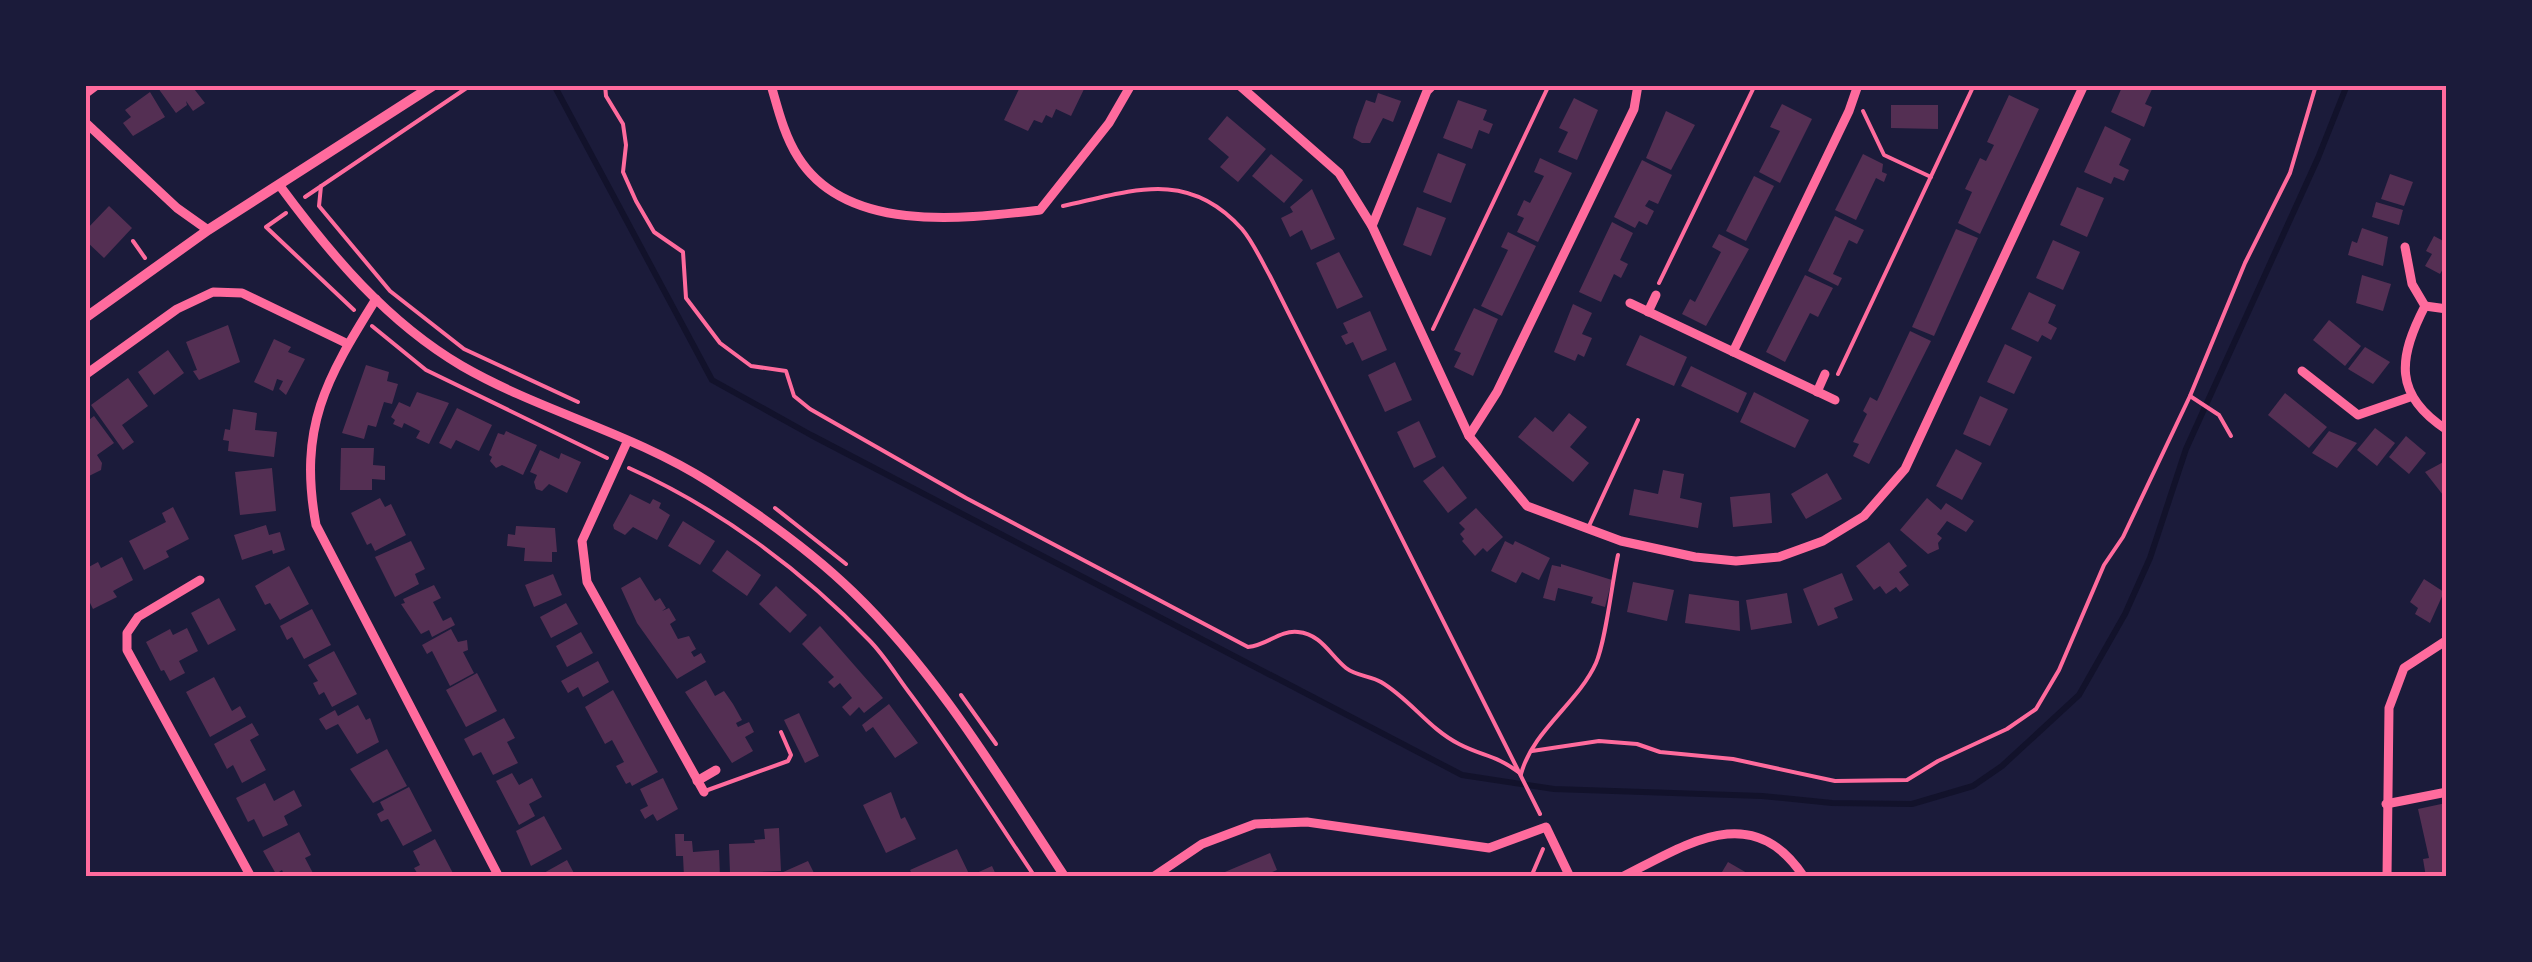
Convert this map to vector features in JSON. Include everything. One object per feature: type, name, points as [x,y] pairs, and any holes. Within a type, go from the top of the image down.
[{"type":"street","points":[[85,94],[97,85]]},
{"type":"street","points":[[85,318],[208,230],[434,85]]},
{"type":"street","points":[[770,85],[800,160],[842,198],[898,216],[945,218],[1040,210],[1109,123],[1131,85]]},
{"type":"street","points":[[1239,85],[1339,174],[1372,226],[1469,436],[1528,506],[1621,540],[1736,562],[1779,557],[1823,541],[1864,516],[1906,469],[2084,85]]},
{"type":"street","points":[[1372,226],[1427,91],[1433,85]]},
{"type":"street","points":[[1469,436],[1498,392],[1634,109],[1638,85]]},
{"type":"street","points":[[1733,352],[1858,85]]},
{"type":"street","points":[[85,122],[177,208],[208,230]]},
{"type":"street","points":[[280,186],[338,260],[410,332],[464,367],[705,480],[787,536],[855,594],[917,664],[966,729],[1065,877]]},
{"type":"street","points":[[2405,247],[2412,284],[2425,306]]},
{"type":"street","points":[[85,375],[177,309],[213,292],[242,294],[348,344]]},
{"type":"street","points":[[1648,312],[1656,296]]},
{"type":"street","points":[[376,299],[320,400],[311,447],[310,493],[316,525],[499,877]]},
{"type":"street","points":[[1630,303],[1835,400]]},
{"type":"street","points":[[2425,306],[2447,309]]},
{"type":"street","points":[[2425,306],[2408,338],[2406,371],[2410,397],[2447,430]]},
{"type":"street","points":[[2302,371],[2358,415],[2410,397]]},
{"type":"street","points":[[1817,392],[1825,374]]},
{"type":"street","points":[[627,442],[582,542],[587,582],[704,792]]},
{"type":"street","points":[[200,580],[138,617],[128,633],[127,650],[251,877]]},
{"type":"street","points":[[2387,877],[2389,708],[2404,668],[2447,640]]},
{"type":"street","points":[[697,780],[716,770]]},
{"type":"street","points":[[2386,804],[2447,792]]},
{"type":"street","points":[[1153,877],[1202,844],[1255,824],[1306,822],[1489,848],[1548,830],[1570,877]]},
{"type":"street","points":[[1622,877],[1712,833],[1735,833],[1778,848],[1804,877]]},
{"type":"lane","points":[[1587,530],[1638,420]]},
{"type":"lane","points":[[704,792],[788,760],[791,755],[781,732]]},
{"type":"path","points":[[471,85],[266,227],[363,319],[426,370],[662,483],[729,524],[798,574],[872,642],[945,741],[1035,877]]},
{"type":"path","points":[[605,85],[606,96],[623,124],[623,172],[636,201],[654,232],[683,252],[686,298],[720,343],[737,358],[751,366],[786,371],[794,396],[810,409],[966,498],[1248,647],[1263,646],[1281,634],[1300,631],[1316,638],[1346,668],[1378,680],[1440,732],[1462,746],[1503,760],[1521,774]]},
{"type":"path","points":[[1426,344],[1549,85]]},
{"type":"path","points":[[1656,296],[1755,85]]},
{"type":"path","points":[[1825,374],[1840,374],[1974,85]]},
{"type":"path","points":[[1532,751],[1599,741],[1733,759],[1835,781],[1907,780],[2008,729],[2036,709],[2059,670],[2104,565],[2124,537],[2192,397],[2245,263],[2290,174],[2316,85]]},
{"type":"path","points":[[1851,106],[1863,112],[1884,155],[1931,177]]},
{"type":"path","points":[[321,186],[319,206],[390,291],[464,349],[584,406]]},
{"type":"path","points":[[1040,210],[1143,189],[1192,192],[1220,208],[1244,231],[1540,812]]},
{"type":"path","points":[[2192,397],[2218,415],[2231,436]]},
{"type":"path","points":[[771,505],[837,554],[850,569]]},
{"type":"path","points":[[1521,774],[1532,751],[1596,663],[1621,540]]},
{"type":"path","points":[[955,686],[999,748]]},
{"type":"path","points":[[1531,877],[1548,830]]},
{"type":"building","points":[[191,85],[205,103],[193,111],[186,101],[187,105],[176,113],[158,88]]},
{"type":"building","points":[[1021,85],[1086,85],[1071,116],[1056,109],[1052,118],[1046,115],[1042,123],[1034,120],[1028,131],[1004,120]]},
{"type":"building","points":[[2123,85],[2154,85],[2145,104],[2152,107],[2144,127],[2111,112]]},
{"type":"building","points":[[150,92],[165,117],[133,136],[123,123],[131,117],[125,110]]},
{"type":"building","points":[[1378,93],[1401,101],[1393,122],[1383,118],[1370,143],[1362,143],[1353,138],[1356,127],[1366,100],[1375,103]]},
{"type":"building","points":[[2009,95],[2039,109],[1980,234],[1958,223],[1972,192],[1965,189],[1980,158],[1986,161],[1994,145],[1987,142]]},
{"type":"building","points":[[1574,98],[1598,110],[1577,160],[1558,152],[1568,132],[1559,128]]},
{"type":"building","points":[[1458,100],[1487,110],[1483,120],[1493,124],[1489,134],[1479,130],[1472,149],[1443,138]]},
{"type":"building","points":[[1782,104],[1812,119],[1780,183],[1759,172],[1780,131],[1770,127]]},
{"type":"building","points":[[1891,105],[1938,105],[1938,129],[1891,128]]},
{"type":"building","points":[[1666,111],[1695,125],[1671,170],[1646,158]]},
{"type":"building","points":[[1227,116],[1266,149],[1238,182],[1220,167],[1229,157],[1208,139]]},
{"type":"building","points":[[2105,126],[2131,139],[2119,165],[2129,170],[2124,181],[2114,177],[2111,184],[2084,172]]},
{"type":"building","points":[[1438,153],[1466,164],[1451,203],[1423,192]]},
{"type":"building","points":[[1271,154],[1303,180],[1284,203],[1252,176]]},
{"type":"building","points":[[1863,154],[1883,164],[1882,172],[1887,174],[1884,182],[1876,178],[1856,220],[1835,210]]},
{"type":"building","points":[[1540,158],[1572,173],[1538,242],[1517,232],[1524,218],[1517,215],[1524,200],[1530,203],[1544,176],[1534,172]]},
{"type":"building","points":[[1642,160],[1672,175],[1658,204],[1649,200],[1645,206],[1654,211],[1647,225],[1639,221],[1635,228],[1614,217]]},
{"type":"building","points":[[2390,174],[2413,182],[2404,206],[2381,199]]},
{"type":"building","points":[[1754,176],[1774,186],[1746,241],[1726,231]]},
{"type":"building","points":[[2077,187],[2104,198],[2087,237],[2060,225]]},
{"type":"building","points":[[1312,189],[1335,239],[1311,250],[1302,230],[1290,237],[1281,218],[1293,212],[1290,207]]},
{"type":"building","points":[[2376,202],[2403,210],[2399,225],[2372,217]]},
{"type":"building","points":[[109,206],[132,228],[104,258],[85,240],[85,231]]},
{"type":"building","points":[[1417,207],[1446,218],[1431,256],[1403,245]]},
{"type":"building","points":[[1835,216],[1864,230],[1857,244],[1849,240],[1833,274],[1842,278],[1838,286],[1808,271]]},
{"type":"building","points":[[1612,222],[1633,233],[1620,260],[1628,264],[1621,278],[1614,274],[1601,302],[1579,292]]},
{"type":"building","points":[[2362,228],[2388,237],[2383,266],[2348,255]]},
{"type":"building","points":[[1956,229],[1978,238],[1934,336],[1912,327]]},
{"type":"building","points":[[1508,232],[1536,246],[1502,316],[1481,306],[1508,250],[1501,247]]},
{"type":"building","points":[[1719,234],[1749,249],[1706,326],[1682,314],[1690,299],[1695,302],[1721,252],[1712,247]]},
{"type":"building","points":[[2434,236],[2447,243],[2447,262],[2440,274],[2425,266],[2432,254],[2426,251]]},
{"type":"building","points":[[2053,240],[2080,252],[2063,290],[2036,278]]},
{"type":"building","points":[[1339,252],[1363,297],[1337,309],[1316,263]]},
{"type":"building","points":[[1805,275],[1833,288],[1818,317],[1810,313],[1785,362],[1766,352]]},
{"type":"building","points":[[2362,275],[2391,284],[2383,311],[2356,303]]},
{"type":"building","points":[[2029,292],[2056,305],[2048,323],[2057,328],[2051,340],[2042,335],[2038,342],[2011,329]]},
{"type":"building","points":[[1573,304],[1592,313],[1582,334],[1592,338],[1584,357],[1578,354],[1575,361],[1554,352]]},
{"type":"building","points":[[1474,308],[1498,319],[1473,376],[1454,367],[1461,353],[1454,350]]},
{"type":"building","points":[[1370,311],[1387,350],[1362,361],[1353,342],[1346,345],[1341,336],[1348,333],[1343,323]]},
{"type":"building","points":[[2329,320],[2361,346],[2345,366],[2313,340]]},
{"type":"building","points":[[228,325],[240,362],[199,380],[186,342]]},
{"type":"building","points":[[1910,331],[1931,341],[1869,464],[1853,456],[1859,444],[1853,442],[1867,414],[1863,411],[1870,397],[1877,401]]},
{"type":"building","points":[[1640,335],[1687,357],[1674,386],[1626,365]]},
{"type":"building","points":[[274,339],[291,347],[288,352],[305,359],[286,395],[279,389],[283,381],[277,379],[273,391],[254,382]]},
{"type":"building","points":[[2005,344],[2032,357],[2014,394],[1987,382]]},
{"type":"building","points":[[2365,347],[2390,362],[2373,384],[2348,369]]},
{"type":"building","points":[[168,350],[184,373],[154,395],[138,372]]},
{"type":"building","points":[[1395,362],[1412,400],[1385,412],[1368,375]]},
{"type":"building","points":[[366,365],[389,372],[387,381],[398,384],[392,404],[384,402],[376,427],[368,425],[364,439],[342,433]]},
{"type":"building","points":[[1691,366],[1747,393],[1738,413],[1681,386]]},
{"type":"building","points":[[128,378],[148,406],[122,425],[134,442],[123,450],[91,405]]},
{"type":"building","points":[[417,392],[449,403],[429,444],[416,438],[420,431],[404,423],[402,428],[393,424],[395,420],[391,417],[399,402],[410,407]]},
{"type":"building","points":[[1754,392],[1809,420],[1795,448],[1740,422]]},
{"type":"building","points":[[2285,393],[2327,427],[2309,448],[2268,415]]},
{"type":"building","points":[[1980,396],[2008,409],[1990,446],[1963,434]]},
{"type":"building","points":[[457,408],[492,425],[479,451],[456,440],[451,449],[439,443]]},
{"type":"building","points":[[233,409],[257,413],[255,430],[277,432],[274,457],[228,451],[229,441],[223,440],[225,429],[230,430]]},
{"type":"building","points":[[1569,413],[1587,427],[1570,447],[1589,463],[1573,482],[1518,437],[1535,417],[1553,432]]},
{"type":"building","points":[[94,416],[114,443],[97,455],[101,470],[85,478],[85,423]]},
{"type":"building","points":[[1419,421],[1436,457],[1414,468],[1397,432]]},
{"type":"building","points":[[2375,428],[2395,443],[2377,466],[2357,450]]},
{"type":"building","points":[[506,431],[537,445],[523,475],[502,465],[496,468],[490,461],[498,433],[504,435]]},
{"type":"building","points":[[2329,431],[2357,443],[2337,468],[2312,453]]},
{"type":"building","points":[[2406,436],[2426,453],[2409,474],[2389,457]]},
{"type":"building","points":[[341,448],[374,448],[373,465],[385,466],[385,480],[372,479],[372,490],[340,490]]},
{"type":"building","points":[[1956,449],[1982,463],[1962,500],[1936,486]]},
{"type":"building","points":[[540,450],[559,459],[561,453],[581,462],[567,493],[549,484],[542,491],[536,489],[537,475],[530,472]]},
{"type":"building","points":[[2447,460],[2447,493],[2443,495],[2425,472]]},
{"type":"building","points":[[1443,466],[1467,498],[1448,513],[1423,481]]},
{"type":"building","points":[[272,468],[276,511],[240,515],[235,472]]},
{"type":"building","points":[[1663,470],[1684,474],[1680,498],[1702,503],[1698,528],[1629,515],[1634,489],[1658,494]]},
{"type":"building","points":[[1827,473],[1842,499],[1806,519],[1791,494]]},
{"type":"building","points":[[1770,493],[1772,523],[1733,527],[1730,497]]},
{"type":"building","points":[[630,494],[650,504],[653,499],[661,503],[659,508],[670,515],[657,540],[633,527],[625,535],[614,529]]},
{"type":"building","points":[[380,498],[385,507],[391,504],[406,535],[375,551],[371,543],[367,545],[351,513]]},
{"type":"building","points":[[1927,498],[1941,510],[1946,503],[1974,521],[1966,532],[1947,521],[1937,534],[1942,538],[1939,549],[1928,554],[1900,530]]},
{"type":"building","points":[[173,507],[189,539],[166,551],[169,557],[144,570],[129,541],[166,522],[162,513]]},
{"type":"building","points":[[1476,508],[1503,537],[1487,552],[1483,548],[1475,556],[1462,541],[1460,534],[1465,529],[1459,523]]},
{"type":"building","points":[[683,521],[715,541],[700,565],[668,546]]},
{"type":"building","points":[[266,525],[269,535],[280,532],[285,550],[242,560],[234,535]]},
{"type":"building","points":[[516,526],[555,528],[557,552],[552,552],[552,562],[524,561],[525,548],[507,546],[508,534],[515,535]]},
{"type":"building","points":[[411,541],[425,569],[415,574],[419,584],[395,597],[375,557]]},
{"type":"building","points":[[1505,541],[1513,545],[1515,541],[1550,558],[1539,580],[1522,572],[1516,583],[1491,571]]},
{"type":"building","points":[[1889,542],[1907,566],[1899,572],[1909,585],[1900,592],[1896,587],[1886,594],[1880,586],[1874,590],[1856,566]]},
{"type":"building","points":[[727,550],[761,575],[747,596],[712,571]]},
{"type":"building","points":[[122,557],[133,580],[113,591],[117,597],[93,609],[85,593],[85,569],[98,562],[101,568]]},
{"type":"building","points":[[1561,564],[1612,580],[1605,607],[1591,603],[1593,597],[1558,588],[1555,601],[1543,598],[1552,565]]},
{"type":"building","points":[[289,566],[309,604],[280,620],[270,603],[265,605],[255,586]]},
{"type":"building","points":[[1842,573],[1853,600],[1834,608],[1838,618],[1818,626],[1803,589]]},
{"type":"building","points":[[553,574],[562,595],[534,607],[525,585]]},
{"type":"building","points":[[640,577],[655,601],[660,598],[666,608],[662,611],[669,608],[676,620],[670,624],[678,639],[689,636],[696,649],[691,652],[694,657],[701,653],[706,662],[677,679],[637,623],[621,588]]},
{"type":"building","points":[[2424,579],[2444,592],[2430,623],[2415,614],[2418,608],[2410,602]]},
{"type":"building","points":[[1633,582],[1674,590],[1667,621],[1627,612]]},
{"type":"building","points":[[434,585],[441,598],[433,602],[443,621],[451,617],[455,625],[432,637],[429,630],[421,634],[401,604],[405,603],[403,599]]},
{"type":"building","points":[[776,586],[807,615],[790,633],[759,604]]},
{"type":"building","points":[[1787,593],[1792,623],[1751,630],[1746,600]]},
{"type":"building","points":[[1689,594],[1739,601],[1740,631],[1685,623]]},
{"type":"building","points":[[219,598],[236,630],[208,645],[191,613]]},
{"type":"building","points":[[566,603],[578,624],[551,638],[540,617]]},
{"type":"building","points":[[312,609],[331,645],[304,659],[292,637],[287,640],[280,626]]},
{"type":"building","points":[[820,626],[883,698],[864,713],[859,707],[850,716],[842,707],[852,698],[840,683],[834,688],[828,682],[834,677],[802,644]]},
{"type":"building","points":[[187,628],[198,651],[179,661],[185,673],[170,681],[146,642],[170,629],[173,635]]},
{"type":"building","points":[[451,629],[458,642],[467,640],[468,650],[463,652],[474,673],[450,686],[432,651],[427,654],[422,645]]},
{"type":"building","points":[[581,632],[593,653],[567,667],[556,646]]},
{"type":"building","points":[[334,651],[357,694],[332,707],[324,692],[319,695],[313,683],[318,681],[308,665]]},
{"type":"building","points":[[598,661],[609,682],[583,697],[578,687],[568,693],[561,681]]},
{"type":"building","points":[[477,673],[497,711],[466,727],[446,690]]},
{"type":"building","points":[[214,677],[232,711],[240,706],[246,717],[210,737],[186,692]]},
{"type":"building","points":[[706,680],[715,696],[724,691],[733,704],[742,720],[736,723],[738,727],[749,722],[754,732],[745,737],[753,751],[732,763],[685,692]]},
{"type":"building","points":[[613,690],[658,772],[632,786],[630,782],[626,784],[616,766],[624,762],[612,740],[605,744],[585,707]]},
{"type":"building","points":[[889,704],[918,743],[895,758],[873,727],[866,732],[862,725]]},
{"type":"building","points":[[358,705],[366,720],[370,718],[379,742],[357,754],[338,724],[326,730],[319,719],[335,710],[338,716]]},
{"type":"building","points":[[799,713],[819,756],[805,763],[784,720]]},
{"type":"building","points":[[504,718],[515,738],[507,742],[518,763],[493,775],[481,752],[473,756],[464,739]]},
{"type":"building","points":[[252,723],[259,735],[250,740],[266,770],[242,783],[233,765],[227,769],[214,744]]},
{"type":"building","points":[[387,749],[407,786],[373,803],[350,769]]},
{"type":"building","points":[[512,773],[519,785],[532,778],[542,797],[529,804],[535,816],[519,825],[496,781]]},
{"type":"building","points":[[663,778],[678,809],[657,821],[653,814],[645,819],[640,810],[648,806],[640,789]]},
{"type":"building","points":[[265,783],[274,801],[294,790],[302,806],[284,816],[288,825],[263,837],[254,819],[248,822],[236,798]]},
{"type":"building","points":[[409,787],[432,831],[403,846],[388,819],[381,822],[377,814],[384,810],[380,802]]},
{"type":"building","points":[[891,792],[901,819],[905,817],[916,839],[886,853],[863,805]]},
{"type":"building","points":[[2446,803],[2447,877],[2426,877],[2423,859],[2429,858],[2418,809]]},
{"type":"building","points":[[544,816],[562,849],[531,866],[516,831]]},
{"type":"building","points":[[779,828],[781,871],[730,873],[729,844],[755,843],[754,840],[765,839],[764,829]]},
{"type":"building","points":[[299,832],[311,855],[305,858],[314,875],[285,877],[282,870],[276,874],[263,851]]},
{"type":"building","points":[[675,834],[684,834],[684,841],[692,841],[693,852],[719,850],[720,877],[684,877],[683,856],[676,856]]},
{"type":"building","points":[[435,839],[455,877],[426,877],[424,873],[419,876],[414,868],[420,865],[413,851]]},
{"type":"building","points":[[957,849],[970,876],[992,866],[997,877],[913,877],[910,870]]},
{"type":"building","points":[[1270,853],[1277,870],[1261,877],[1213,877]]},
{"type":"building","points":[[567,860],[576,877],[543,877],[542,874]]},
{"type":"building","points":[[808,861],[816,877],[783,877],[781,873]]},
{"type":"building","points":[[1728,862],[1747,873],[1745,877],[1719,877]]},
{"type":"waterway","points":[[554,85],[712,380],[811,435],[1462,775],[1554,789],[1912,804],[1973,786],[2002,766],[2079,695],[2125,614],[2150,558],[2186,449],[2318,158],[2347,85]]}]
